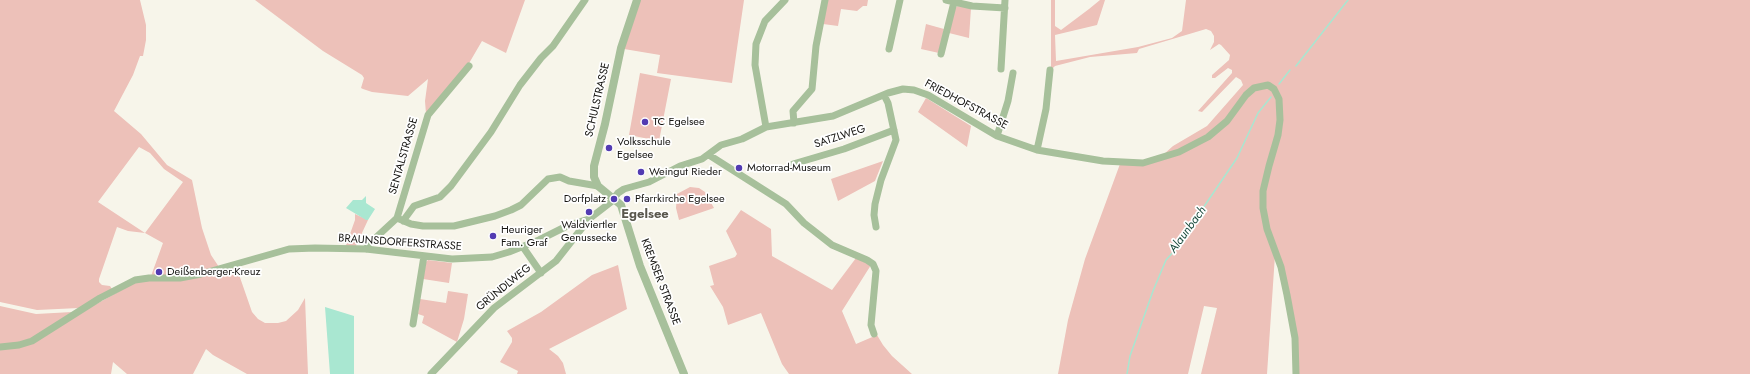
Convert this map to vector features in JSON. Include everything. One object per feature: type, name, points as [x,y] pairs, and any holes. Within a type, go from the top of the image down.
[{"type":"street","points":[[366,249],[370,243],[400,220],[414,206],[440,197],[451,186],[491,132],[520,85],[541,58],[557,42],[585,0]]},
{"type":"street","name":"SCHULSTRASSE","points":[[598,186],[594,177],[594,166],[605,124],[621,48],[638,0]]},
{"type":"street","points":[[766,127],[755,65],[756,44],[765,21],[785,0]]},
{"type":"street","points":[[794,123],[793,111],[812,89],[816,46],[825,0]]},
{"type":"street","points":[[889,49],[900,0]]},
{"type":"street","points":[[946,0],[972,6],[1004,8]]},
{"type":"street","points":[[1001,69],[1005,0]]},
{"type":"street","points":[[941,54],[954,2]]},
{"type":"street","name":"SENTALSTRASSE","points":[[400,220],[428,115],[469,66]]},
{"type":"street","points":[[1037,150],[1046,109],[1050,70]]},
{"type":"street","points":[[997,136],[1008,101],[1013,73]]},
{"type":"street","name":"FRIEDHOFSTRASSE","points":[[710,155],[721,145],[742,139],[766,127],[833,116],[884,95],[903,89],[914,90],[928,95],[997,136],[1037,150],[1072,157],[1126,163],[1143,163],[1158,160],[1180,152],[1208,137],[1226,121],[1246,95],[1254,88],[1268,85],[1274,89],[1277,94],[1280,107],[1278,135],[1269,166],[1262,199],[1264,218],[1281,267],[1287,294],[1295,338],[1296,374]]},
{"type":"street","points":[[876,227],[874,215],[875,204],[881,180],[896,140],[888,103],[884,95]]},
{"type":"street","name":"SATZLWEG","points":[[792,164],[844,149],[894,130]]},
{"type":"street","points":[[710,155],[786,204],[804,223],[832,245],[873,264],[876,271],[871,325],[874,334]]},
{"type":"street","name":"BRAUNSDORFERSTRASSE","points":[[0,347],[19,345],[32,341],[100,298],[135,280],[149,278],[180,278],[201,274],[289,249],[366,249],[452,259],[492,257],[523,248],[569,226],[589,219],[614,199],[618,192],[649,182],[680,166],[710,155]]},
{"type":"street","points":[[400,220],[423,226],[454,226],[495,216],[521,205],[541,184],[560,177],[598,186],[614,199]]},
{"type":"street","name":"KREMSER STRASSE","points":[[614,199],[621,205],[640,266],[684,374]]},
{"type":"street","name":"GRÜNDLWEG","points":[[431,374],[494,308],[556,261],[589,219]]},
{"type":"street","points":[[523,248],[541,273]]},
{"type":"street","points":[[413,324],[424,256]]},
{"type":"shaded area","points":[[0,0],[140,0],[146,25],[146,40],[143,56],[140,56],[133,75],[114,111],[141,134],[167,165],[192,180],[202,228],[211,255],[219,267],[180,276],[151,276],[163,243],[145,233],[128,231],[117,227],[99,279],[99,282],[102,285],[110,286],[112,289],[79,308],[37,310],[0,302]],"holes":[[[139,147],[150,153],[164,169],[183,182],[145,233],[98,202]]]},
{"type":"shaded area","points":[[255,0],[525,0],[506,53],[482,41],[468,65],[426,114],[425,101],[428,79],[408,96],[372,92],[363,89],[361,88],[364,78],[362,75],[323,51]]},
{"type":"shaded area","points":[[640,0],[744,0],[732,83],[657,73],[660,55],[624,49]]},
{"type":"shaded area","points":[[828,0],[868,0],[867,6],[863,6],[857,11],[841,9],[838,26],[823,24]]},
{"type":"shaded area","points":[[1051,0],[1055,0],[1055,26],[1061,30],[1100,0],[1105,0],[1097,25],[1055,35],[1056,61],[1138,47],[1172,38],[1182,31],[1186,0],[1750,0],[1750,374],[1295,374],[1291,323],[1275,255],[1267,374],[1201,374],[1217,308],[1204,306],[1188,374],[1058,374],[1068,320],[1085,259],[1120,164],[1126,165],[1163,155],[1173,146],[1207,126],[1243,85],[1241,80],[1236,77],[1202,112],[1198,111],[1232,73],[1232,70],[1228,68],[1215,78],[1212,78],[1212,75],[1229,60],[1230,55],[1219,44],[1210,50],[1214,42],[1214,36],[1211,31],[1206,29],[1139,49],[1137,53],[1090,57],[1055,66],[1051,70]]},
{"type":"shaded area","points":[[958,6],[971,8],[969,38],[949,33],[955,8]]},
{"type":"shaded area","points":[[926,24],[944,29],[939,53],[921,49]]},
{"type":"shaded area","points":[[640,73],[671,79],[659,141],[629,135]]},
{"type":"shaded area","points":[[926,98],[971,126],[967,147],[918,112]]},
{"type":"shaded area","points":[[883,161],[875,181],[838,201],[831,179]]},
{"type":"shaded area","points":[[690,187],[699,188],[705,192],[714,208],[679,220],[676,208],[677,194]]},
{"type":"shaded area","points":[[366,196],[366,203],[375,209],[368,220],[346,208],[353,200],[362,200]]},
{"type":"shaded area","points":[[741,210],[771,229],[772,256],[832,290],[856,258],[871,265],[842,311],[856,344],[877,335],[892,356],[912,374],[789,374],[782,364],[761,313],[728,325],[723,307],[710,286],[714,285],[709,266],[735,257],[737,254],[726,231]]},
{"type":"shaded area","points":[[355,214],[368,220],[355,248],[345,248],[355,220]]},
{"type":"shaded area","points":[[428,260],[452,263],[449,283],[423,279],[426,262]]},
{"type":"shaded area","points":[[618,265],[627,309],[549,349],[558,356],[563,363],[566,374],[517,374],[518,371],[500,362],[512,342],[512,338],[507,331],[541,312],[592,275]]},
{"type":"shaded area","points":[[236,266],[252,312],[258,319],[265,323],[278,323],[286,321],[298,310],[305,298],[308,374],[247,374],[213,355],[206,349],[193,374],[127,374],[113,362],[111,374],[0,374],[0,306],[36,314],[72,312],[19,347],[136,282]]},
{"type":"shaded area","points":[[448,291],[468,294],[464,319],[457,342],[422,323],[424,316],[418,314],[420,299],[446,303]]},
{"type":"shaded area","points":[[325,307],[354,316],[354,374],[330,374]]},
{"type":"waterway","name":"Alaunbach","points":[[1296,66],[1348,0]]},
{"type":"waterway","name":"Alaunbach","points":[[1279,84],[1290,70]]},
{"type":"waterway","name":"Alaunbach","points":[[1127,374],[1130,356],[1153,291],[1166,260],[1186,238],[1203,208],[1237,158],[1258,113],[1271,97]]},
{"type":"place","name":"TC Egelsee","points":[[645,122]]},
{"type":"place","name":"Volksschule Egelsee","points":[[609,148]]},
{"type":"place","name":"Motorrad-Museum","points":[[739,168]]},
{"type":"place","name":"Weingut Rieder","points":[[641,172]]},
{"type":"place","name":"Dorfplatz","points":[[614,199]]},
{"type":"place","name":"Pfarrkirche Egelsee","points":[[627,199]]},
{"type":"place","name":"Waldviertler Genussecke","points":[[589,212]]},
{"type":"place","name":"Heuriger Fam. Graf","points":[[493,236]]},
{"type":"place","name":"Deißenberger-Kreuz","points":[[159,272]]},
{"type":"district","name":"Egelsee","points":[[645,215]]}]
